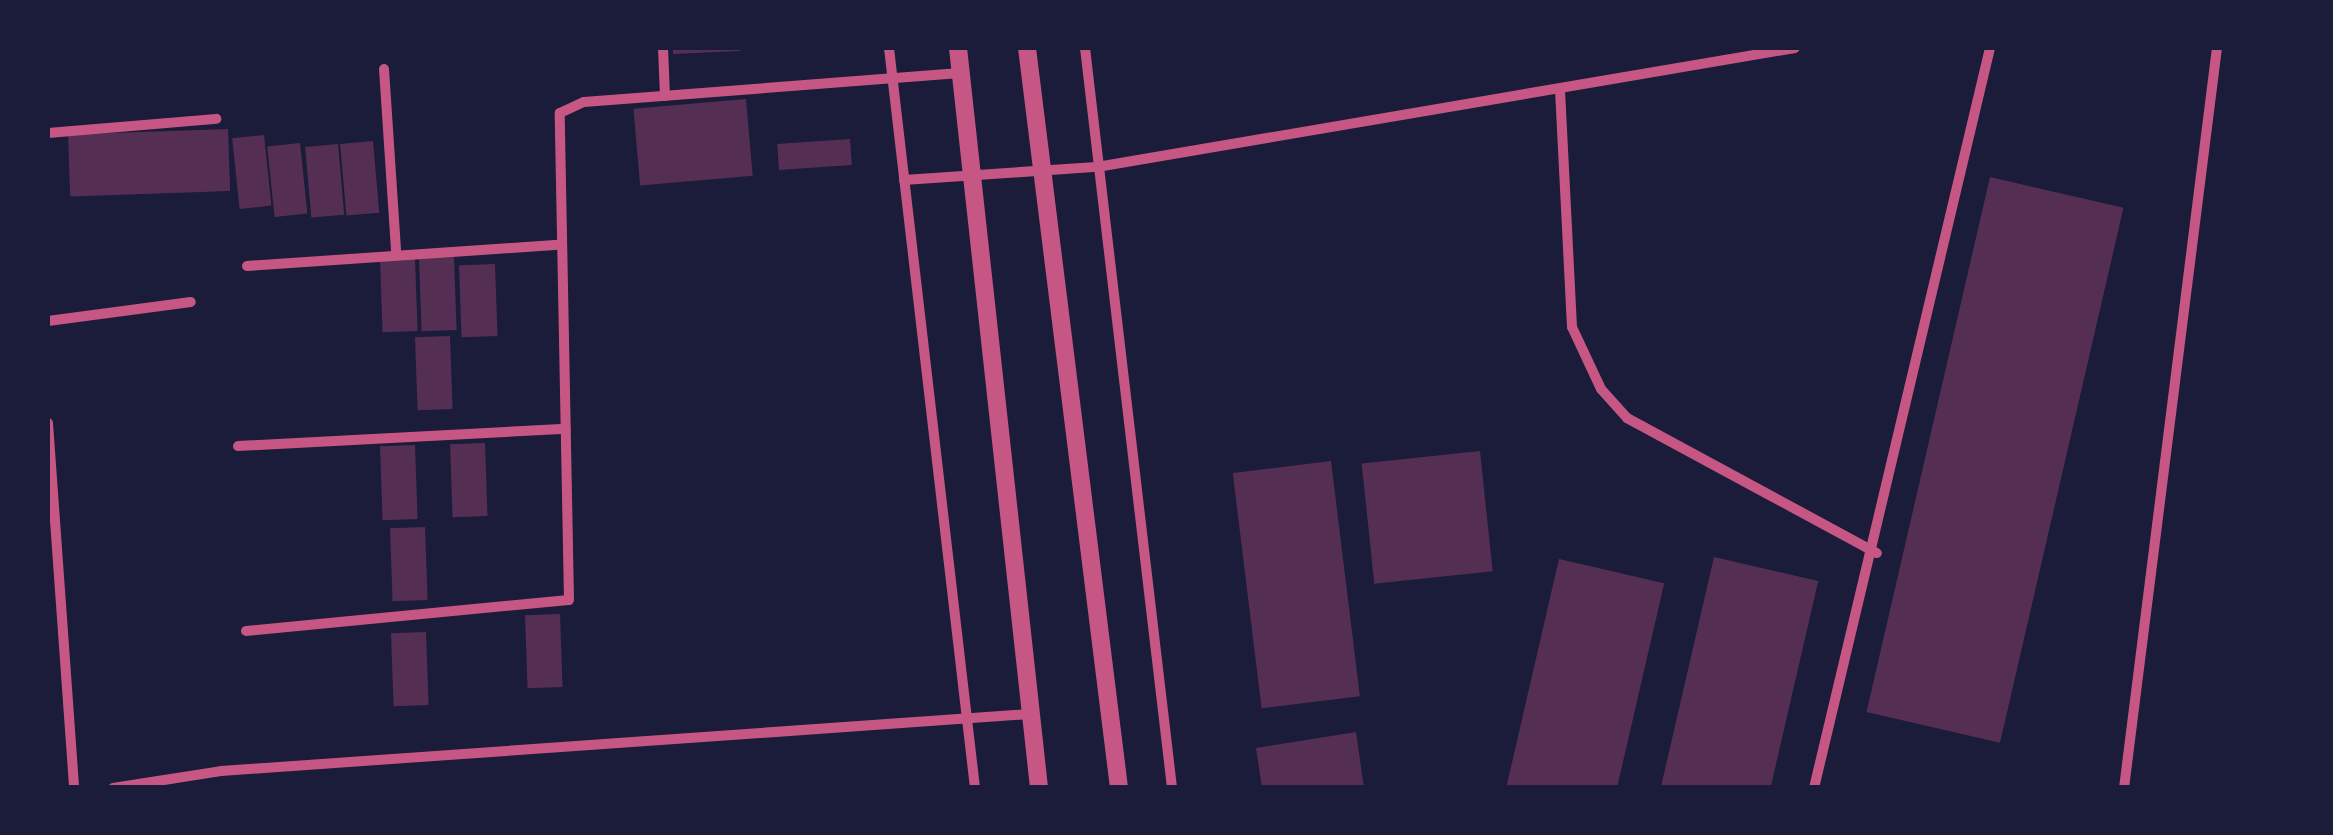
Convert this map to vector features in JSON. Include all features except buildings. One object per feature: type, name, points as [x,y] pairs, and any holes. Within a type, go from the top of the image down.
[{"type":"street","points":[[664,48],[665,96]]},
{"type":"street","points":[[890,48],[975,788]]},
{"type":"street","points":[[958,48],[1039,788]]},
{"type":"street","points":[[1027,48],[1119,788]]},
{"type":"street","points":[[1084,48],[1172,788]]},
{"type":"street","points":[[904,180],[1097,167],[1789,48]]},
{"type":"street","points":[[1814,788],[1877,553],[1990,48]]},
{"type":"street","points":[[2124,788],[2216,48]]},
{"type":"street","points":[[384,69],[396,251]]},
{"type":"street","points":[[246,631],[569,600],[558,246],[560,113],[665,96],[960,73]]},
{"type":"street","points":[[1560,90],[1572,327],[1601,388],[1627,418],[1877,553]]},
{"type":"street","points":[[48,134],[216,119]]},
{"type":"street","points":[[247,266],[396,251],[558,246]]},
{"type":"street","points":[[48,321],[191,302]]},
{"type":"street","points":[[48,423],[74,788]]},
{"type":"street","points":[[238,446],[566,429]]},
{"type":"street","points":[[113,788],[221,771],[1030,714]]}]
